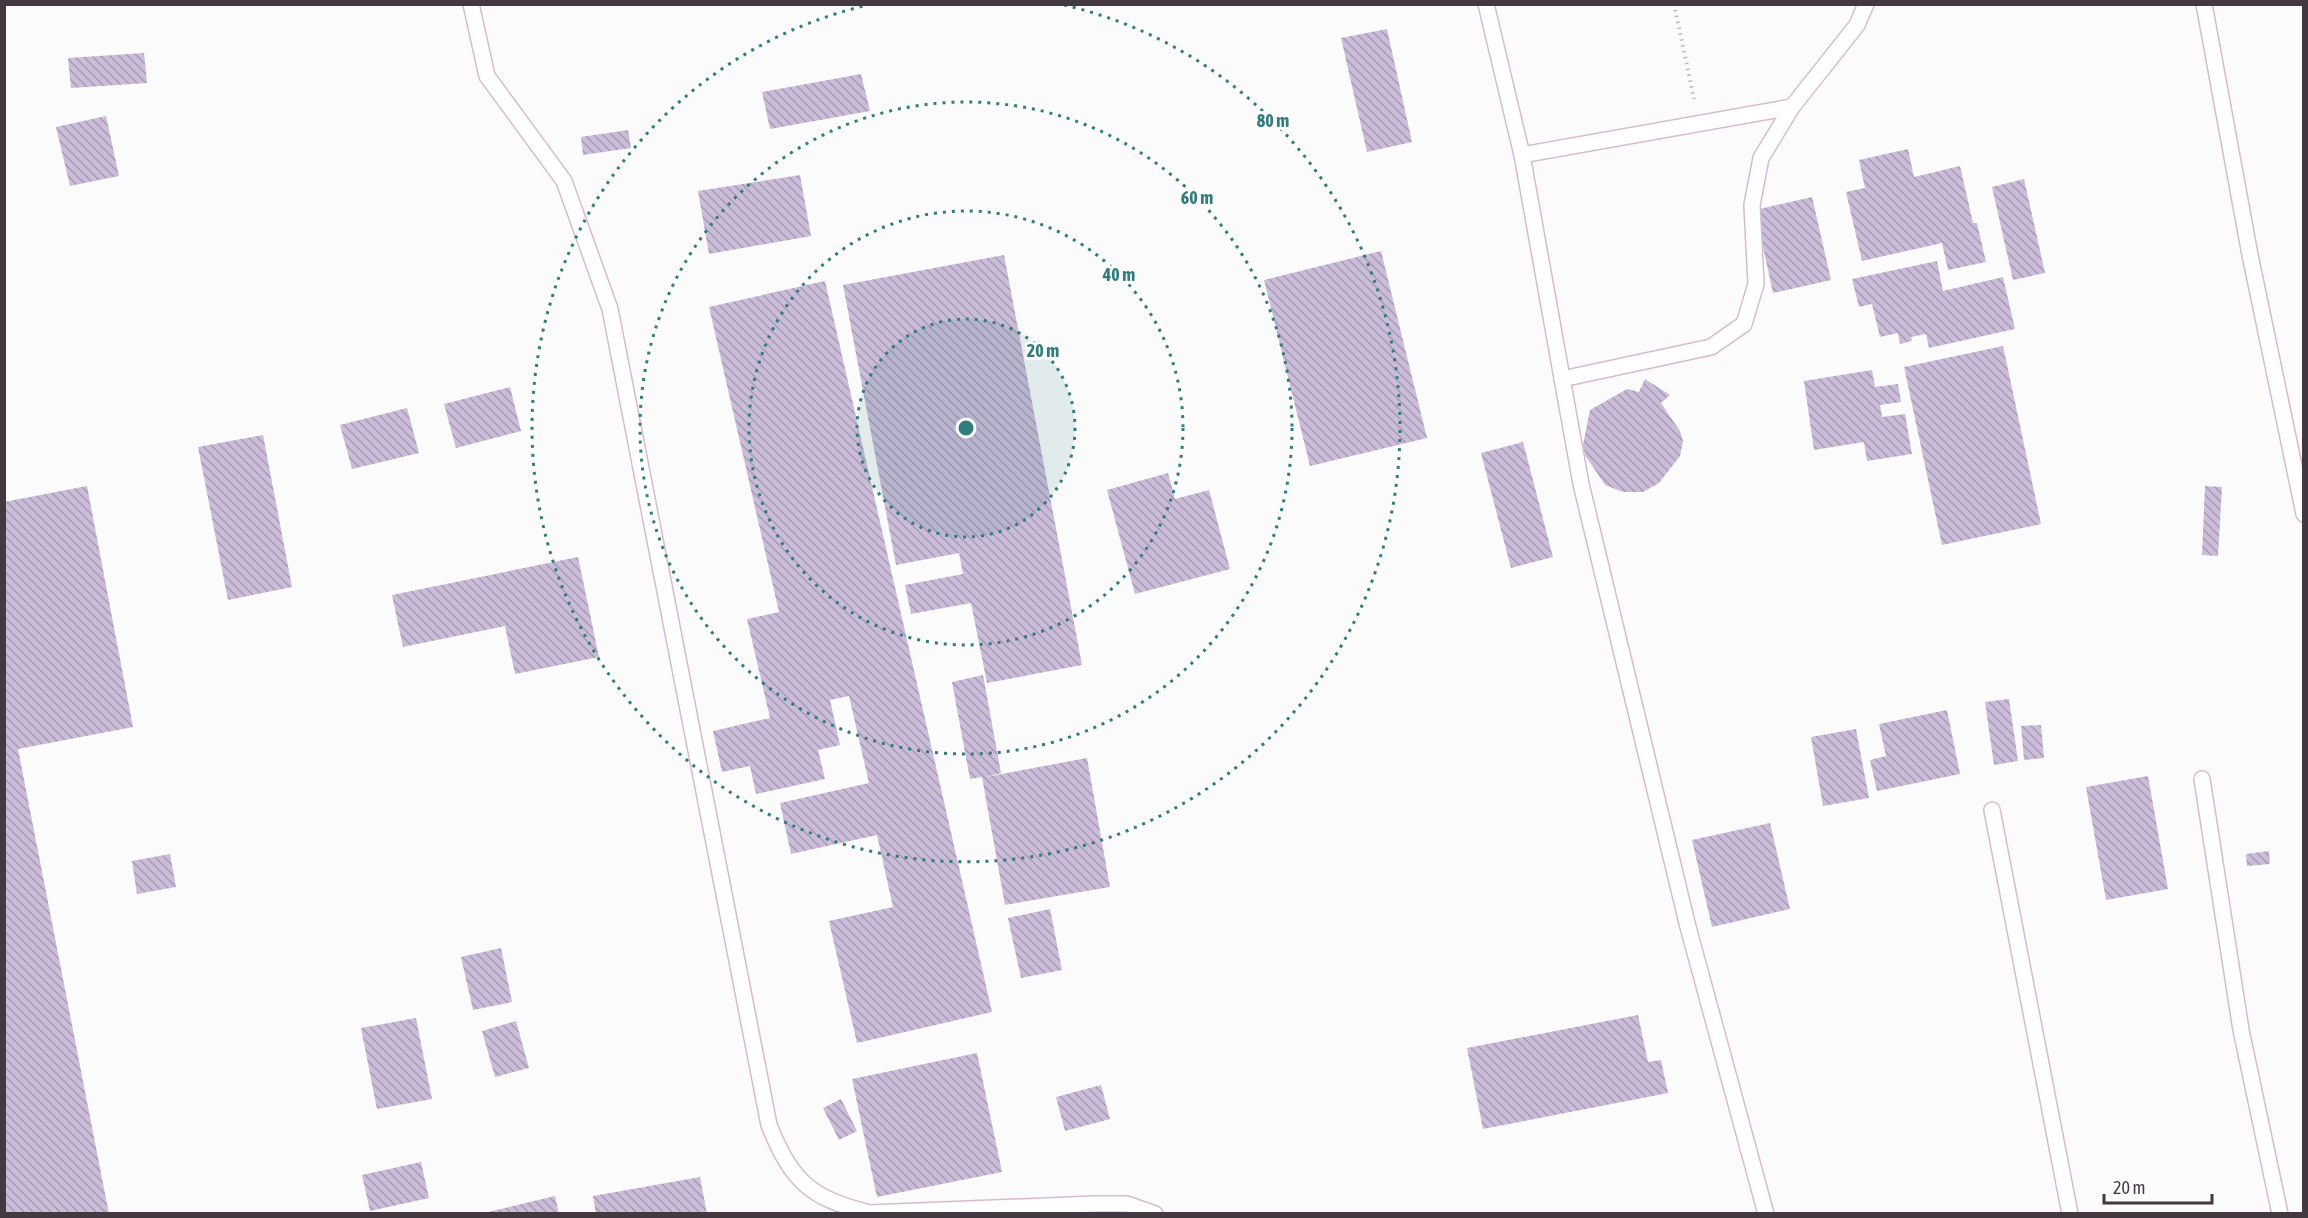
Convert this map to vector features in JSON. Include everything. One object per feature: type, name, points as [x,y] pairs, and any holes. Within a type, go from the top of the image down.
[{"type":"lane","points":[[471,4],[487,76],[564,181],[610,309],[769,1125],[782,1158],[805,1185],[835,1204],[870,1213],[1127,1204],[1155,1214]]},
{"type":"lane","points":[[1486,4],[1522,155],[1581,484],[1688,927],[1766,1214]]},
{"type":"lane","points":[[1562,379],[1711,347],[1744,324],[1756,284],[1752,205],[1761,158],[1792,107],[1857,25],[1866,4]]},
{"type":"lane","points":[[2204,4],[2250,255],[2304,514]]},
{"type":"lane","points":[[1522,155],[1792,107]]},
{"type":"lane","points":[[2202,779],[2241,1030],[2280,1214]]},
{"type":"lane","points":[[1992,810],[2070,1214]]},
{"type":"path","points":[[1674,4],[1700,123]]},
{"type":"building","points":[[1387,29],[1412,142],[1367,152],[1341,38]]},
{"type":"building","points":[[144,53],[147,83],[71,88],[68,58]]},
{"type":"building","points":[[861,74],[870,111],[770,129],[762,92]]},
{"type":"building","points":[[106,116],[119,176],[70,186],[56,127]]},
{"type":"building","points":[[628,130],[631,148],[583,155],[581,137]]},
{"type":"building","points":[[1908,149],[1914,177],[1960,166],[1973,223],[1977,223],[1986,262],[1948,270],[1942,243],[1862,261],[1846,192],[1865,188],[1859,160]]},
{"type":"building","points":[[800,175],[811,236],[709,254],[698,191]]},
{"type":"building","points":[[2024,179],[2045,273],[2013,280],[1992,187]]},
{"type":"building","points":[[1812,197],[1831,280],[1773,293],[1755,210]]},
{"type":"building","points":[[1381,251],[1427,438],[1310,466],[1264,280]]},
{"type":"building","points":[[1004,255],[1082,665],[987,683],[971,603],[911,614],[905,585],[963,574],[959,553],[896,565],[843,285]]},
{"type":"building","points":[[1937,261],[1943,291],[2003,277],[2015,329],[1929,348],[1926,334],[1911,337],[1912,341],[1900,344],[1898,333],[1880,337],[1872,304],[1859,307],[1852,279]]},
{"type":"building","points":[[825,281],[992,1012],[857,1043],[829,921],[893,907],[877,835],[791,854],[780,803],[869,783],[849,696],[830,700],[840,745],[818,750],[825,779],[756,794],[750,766],[722,772],[713,731],[770,718],[747,619],[779,612],[709,307]]},
{"type":"building","points":[[2003,346],[2041,524],[1942,545],[1904,367]]},
{"type":"building","points":[[1872,370],[1875,387],[1898,384],[1901,402],[1880,405],[1882,417],[1905,414],[1912,454],[1867,461],[1864,442],[1814,450],[1804,381]]},
{"type":"building","points":[[1645,379],[1670,395],[1661,403],[1680,431],[1683,441],[1680,456],[1659,483],[1643,492],[1623,492],[1605,485],[1585,455],[1583,445],[1590,410],[1627,389],[1639,392]]},
{"type":"building","points":[[510,387],[521,431],[456,448],[444,404]]},
{"type":"building","points":[[407,408],[419,453],[352,469],[340,425]]},
{"type":"building","points":[[263,435],[292,587],[228,600],[198,447]]},
{"type":"building","points":[[1523,442],[1553,557],[1511,568],[1481,453]]},
{"type":"building","points":[[1168,473],[1175,499],[1209,490],[1230,569],[1135,594],[1107,490]]},
{"type":"building","points":[[87,486],[133,727],[18,749],[109,1214],[4,1214],[4,502]]},
{"type":"building","points":[[2205,486],[2222,487],[2218,556],[2202,555]]},
{"type":"building","points":[[578,557],[599,657],[515,674],[505,626],[403,647],[392,595]]},
{"type":"building","points":[[983,675],[1001,773],[986,777],[1087,758],[1110,887],[1005,905],[982,777],[970,779],[952,682]]},
{"type":"building","points":[[2009,699],[2018,761],[1994,765],[1985,702]]},
{"type":"building","points":[[1947,710],[1960,774],[1877,791],[1870,760],[1886,756],[1879,724]]},
{"type":"building","points":[[2041,725],[2044,758],[2024,760],[2021,726]]},
{"type":"building","points":[[1856,729],[1869,798],[1823,806],[1811,737]]},
{"type":"building","points":[[2148,776],[2168,889],[2106,900],[2086,787]]},
{"type":"building","points":[[1770,823],[1790,909],[1712,927],[1692,840]]},
{"type":"building","points":[[2269,851],[2270,864],[2247,866],[2246,854]]},
{"type":"building","points":[[170,854],[176,887],[137,894],[132,861]]},
{"type":"building","points":[[1050,909],[1062,970],[1021,978],[1008,918]]},
{"type":"building","points":[[501,948],[512,1002],[473,1010],[461,957]]},
{"type":"building","points":[[1638,1015],[1648,1062],[1661,1060],[1668,1093],[1483,1129],[1467,1048]]},
{"type":"building","points":[[416,1018],[432,1099],[377,1109],[361,1028]]},
{"type":"building","points":[[516,1021],[529,1068],[495,1077],[482,1031]]},
{"type":"building","points":[[977,1053],[1002,1172],[877,1197],[852,1079]]},
{"type":"building","points":[[1101,1085],[1110,1119],[1065,1131],[1056,1097]]},
{"type":"building","points":[[841,1099],[857,1131],[839,1140],[823,1108]]},
{"type":"building","points":[[421,1162],[429,1198],[370,1211],[362,1175]]},
{"type":"building","points":[[700,1177],[707,1214],[596,1214],[593,1196]]},
{"type":"building","points":[[555,1196],[559,1214],[484,1214],[484,1213]]}]
